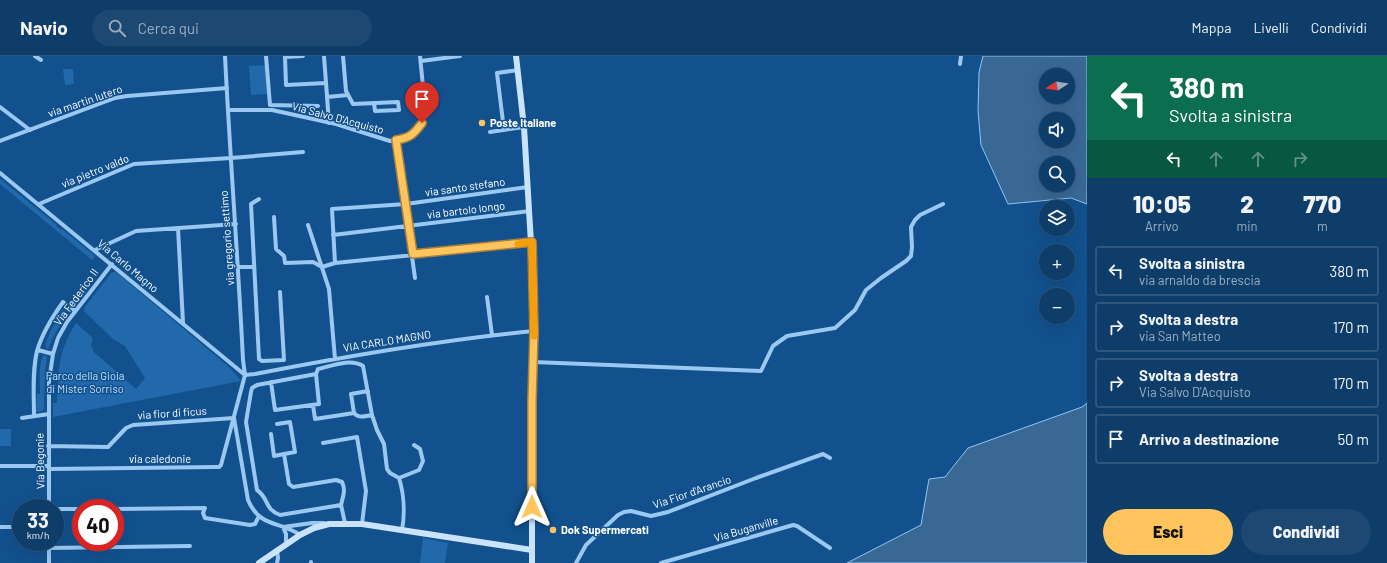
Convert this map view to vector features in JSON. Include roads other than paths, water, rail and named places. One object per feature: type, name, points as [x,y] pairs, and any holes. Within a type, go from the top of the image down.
[{"type":"street","points":[[35,56],[41,60]]},
{"type":"street","name":"via gregorio settimo","points":[[225,56],[245,375],[234,418]]},
{"type":"street","points":[[266,56],[270,105],[318,106]]},
{"type":"street","points":[[303,56],[284,57],[286,85],[326,83]]},
{"type":"street","points":[[324,56],[329,123]]},
{"type":"street","points":[[343,56],[348,95],[353,104],[374,103],[398,102],[399,110],[375,111],[374,103]]},
{"type":"street","name":"Via Salvo D'Acquisto","points":[[228,110],[272,110],[329,123],[390,141],[404,139],[414,134],[422,123],[425,107],[420,58],[460,56]]},
{"type":"street","points":[[516,56],[524,127],[532,242],[534,331],[532,563]]},
{"type":"street","points":[[960,64],[961,56]]},
{"type":"street","points":[[504,130],[497,73],[518,70]]},
{"type":"street","name":"via martin lutero","points":[[0,141],[115,98],[227,88]]},
{"type":"street","points":[[327,97],[348,95]]},
{"type":"street","points":[[0,107],[30,130]]},
{"type":"street","points":[[490,132],[524,127]]},
{"type":"street","points":[[396,140],[413,254],[415,278]]},
{"type":"street","name":"via pietro valdo","points":[[39,204],[134,164],[304,152]]},
{"type":"street","name":"Via Carlo Magno","points":[[0,173],[245,375]]},
{"type":"street","name":"via santo stefano","points":[[333,235],[332,209],[406,204],[528,188]]},
{"type":"street","points":[[259,199],[251,204],[259,359],[262,361],[284,360]]},
{"type":"street","points":[[533,362],[761,370],[773,346],[788,336],[835,328],[855,310],[866,290],[880,278],[906,261],[910,256],[912,247],[911,227],[915,220],[920,215],[943,204]]},
{"type":"street","name":"via bartolo longo","points":[[333,235],[409,227],[530,211]]},
{"type":"street","points":[[274,217],[276,249],[284,256],[285,263],[314,262],[322,268]]},
{"type":"street","points":[[95,250],[136,231],[236,224]]},
{"type":"street","points":[[308,225],[329,289],[335,359]]},
{"type":"street","points":[[178,228],[183,323]]},
{"type":"street","points":[[333,235],[335,263]]},
{"type":"street","points":[[322,268],[335,263],[532,242]]},
{"type":"street","name":"Via Federico II","points":[[49,414],[49,381],[53,354],[58,338],[75,311],[112,264]]},
{"type":"street","points":[[239,267],[254,266]]},
{"type":"street","points":[[280,292],[285,368]]},
{"type":"street","points":[[487,297],[492,335]]},
{"type":"street","points":[[34,416],[35,363],[38,350],[56,312],[63,302],[75,311]]},
{"type":"street","name":"VIA CARLO MAGNO","points":[[245,375],[427,343],[534,331]]},
{"type":"street","points":[[38,350],[53,354]]},
{"type":"street","points":[[345,357],[347,363]]},
{"type":"street","points":[[271,382],[275,410],[319,404],[316,374],[318,369],[347,363],[358,363],[363,366],[372,415],[384,444],[387,469],[390,473],[399,478],[401,484],[403,508],[402,530]]},
{"type":"street","points":[[276,370],[278,381]]},
{"type":"street","points":[[316,374],[257,385],[252,388],[246,422],[257,490],[262,494],[267,505],[273,512],[280,515],[342,505]]},
{"type":"street","points":[[368,391],[351,394],[354,413],[360,417],[372,415]]},
{"type":"street","points":[[313,405],[315,419],[354,413]]},
{"type":"street","points":[[22,418],[49,414]]},
{"type":"street","name":"Via Begonie","points":[[49,414],[49,499]]},
{"type":"street","points":[[234,418],[248,500],[252,509],[271,524],[292,530],[300,535]]},
{"type":"street","name":"via fior di ficus","points":[[48,446],[108,447],[126,428],[133,425],[234,418]]},
{"type":"street","name":"via caledonie","points":[[49,467],[219,467],[229,430],[234,418]]},
{"type":"street","points":[[271,434],[274,456],[295,452],[290,422],[277,424]]},
{"type":"street","points":[[323,443],[357,437],[366,491],[362,524]]},
{"type":"street","points":[[399,478],[419,470],[423,461],[420,449],[414,445]]},
{"type":"street","points":[[284,454],[289,484],[293,487],[336,480],[342,482],[345,493],[342,505],[345,523]]},
{"type":"street","name":"Via Fior d'Arancio","points":[[576,563],[586,545],[618,515],[624,512],[651,516],[668,512],[823,454],[830,458]]},
{"type":"street","points":[[0,466],[49,467]]},
{"type":"street","points":[[124,509],[205,508],[204,515],[207,518],[253,525],[259,516]]},
{"type":"street","points":[[283,528],[312,523],[362,524],[532,550]]},
{"type":"street","points":[[259,563],[300,535],[314,528],[329,524]]},
{"type":"street","name":"Via Buganville","points":[[661,563],[793,525],[797,526],[830,548]]},
{"type":"street","points":[[0,528],[12,528]]},
{"type":"street","points":[[283,528],[286,534],[286,544]]},
{"type":"street","points":[[64,548],[190,546]]},
{"type":"street","points":[[277,550],[277,563]]},
{"type":"street","points":[[49,551],[49,563]]},
{"type":"place","name":"Poste Italiane","points":[[482,123]]},
{"type":"place","name":"Dok Supermercati","points":[[553,530]]},
{"type":"park label","name":"Parco della Gioia di Mister Sorriso","points":[[85,382]]}]
